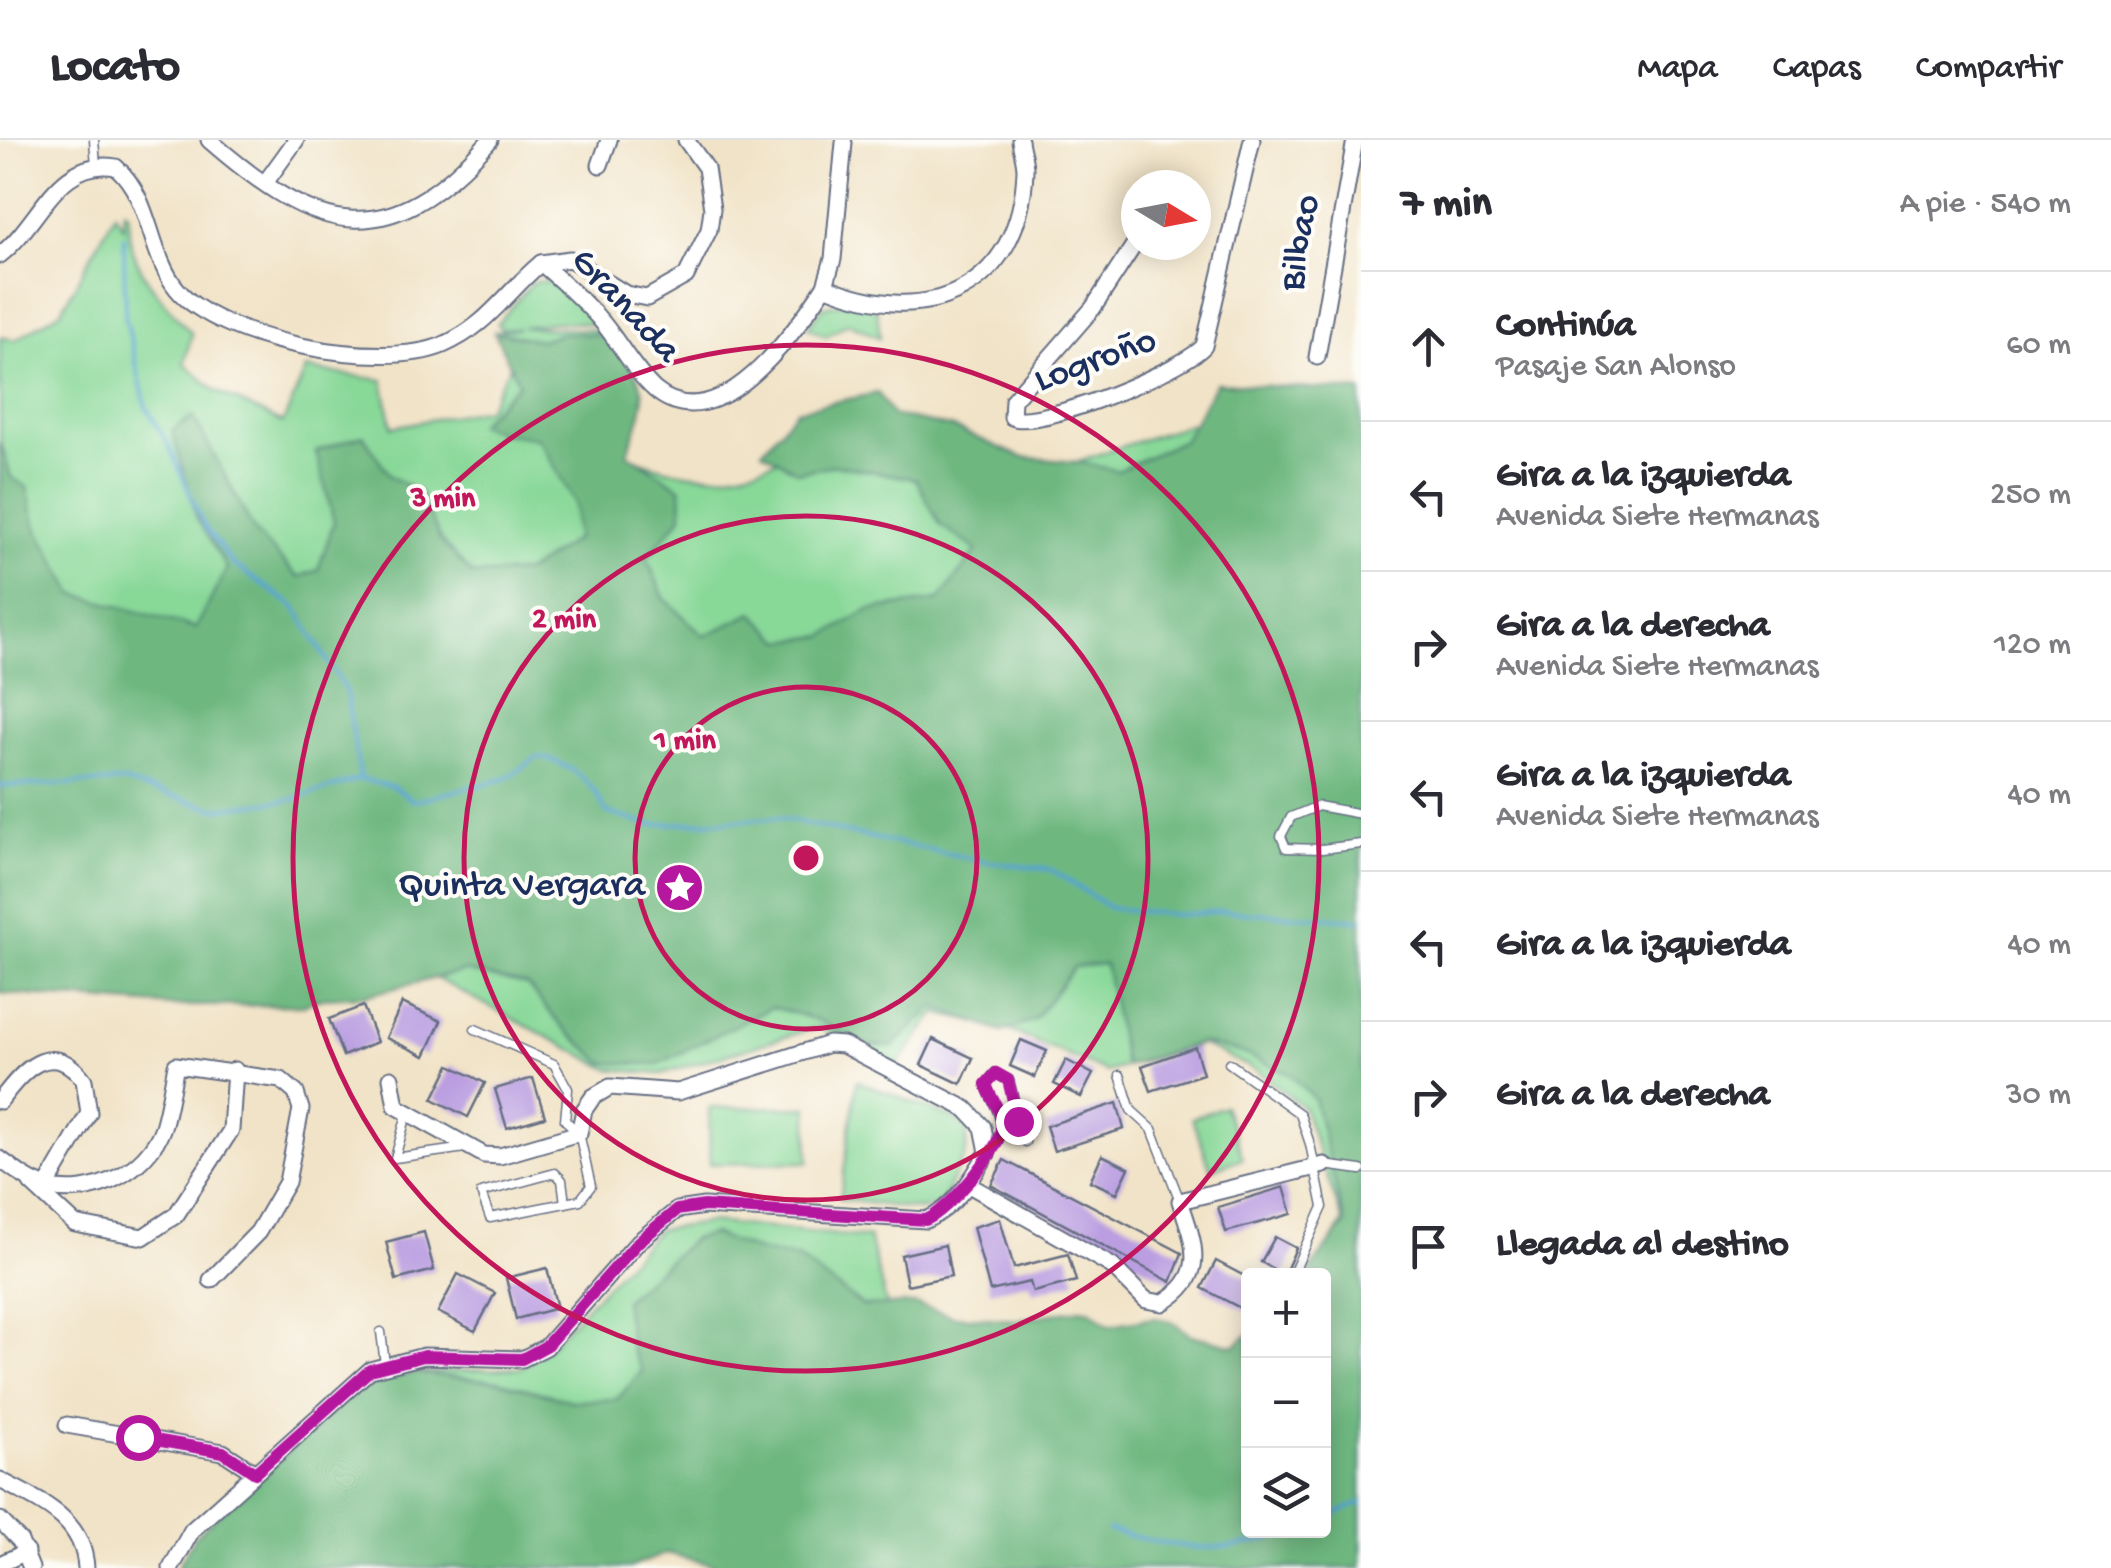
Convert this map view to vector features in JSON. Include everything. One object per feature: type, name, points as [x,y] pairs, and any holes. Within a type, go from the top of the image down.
[{"type":"street","points":[[209,140],[265,183],[340,220],[374,222],[410,210],[438,192],[490,140]]},
{"type":"street","points":[[265,183],[296,140]]},
{"type":"street","points":[[600,165],[610,140]]},
{"type":"street","points":[[542,263],[570,260],[626,294],[646,298],[686,276],[708,230],[712,208],[706,168],[686,140]]},
{"type":"street","name":"Logroño","points":[[1124,260],[1093,308],[1013,400],[1012,418],[1028,421],[1096,398],[1178,367],[1204,346],[1252,140]]},
{"type":"street","name":"Bilbao","points":[[1316,358],[1354,140]]},
{"type":"street","points":[[844,143],[834,259],[825,286],[874,302],[910,306],[936,302],[982,277],[1006,248],[1018,215],[1025,166],[1018,144]]},
{"type":"street","points":[[0,255],[19,239],[62,183],[77,169],[96,165]]},
{"type":"street","name":"Granada","points":[[96,165],[116,167],[134,188],[166,269],[187,298],[242,330],[369,356],[414,354],[438,347],[487,320],[542,263],[597,316],[658,392],[688,406],[712,403],[747,380],[803,319],[825,286]]},
{"type":"street","points":[[171,1568],[192,1530],[370,1370],[424,1356],[522,1359],[546,1346],[638,1242],[677,1210],[704,1206],[926,1220],[969,1184],[988,1152],[983,1127],[966,1108],[843,1045],[829,1044],[678,1092],[610,1088],[593,1097],[584,1110],[579,1133],[500,1156],[484,1156],[396,1106],[391,1078]]},
{"type":"street","points":[[0,1101],[24,1068],[39,1062],[65,1064],[84,1080],[89,1113],[46,1187]]},
{"type":"street","points":[[21,1174],[46,1187],[86,1188],[112,1180],[134,1166],[163,1126],[176,1065],[235,1070],[281,1080],[296,1093],[301,1110],[287,1182],[258,1232],[212,1280]]},
{"type":"street","points":[[0,1159],[75,1224],[143,1237],[176,1216],[214,1161],[230,1130],[235,1070]]},
{"type":"street","points":[[969,1184],[1112,1266],[1152,1303],[1167,1301],[1184,1286],[1196,1256],[1180,1201],[1318,1167]]},
{"type":"street","points":[[67,1425],[223,1452],[255,1473]]},
{"type":"street","points":[[0,1480],[71,1522],[85,1545],[86,1568]]},
{"type":"street","points":[[0,1520],[28,1560],[0,1564]]},
{"type":"lane","points":[[94,140],[96,165]]},
{"type":"lane","points":[[1361,814],[1318,806],[1291,817],[1281,836],[1286,848],[1322,850],[1361,844]]},
{"type":"lane","points":[[475,1029],[554,1064],[568,1089],[565,1120],[579,1133],[591,1186],[580,1200],[565,1203],[490,1218],[480,1192],[556,1174],[562,1180],[565,1203]]},
{"type":"lane","points":[[1229,1063],[1300,1114],[1318,1167],[1323,1207],[1296,1268]]},
{"type":"lane","points":[[988,1152],[1002,1132],[1000,1109],[986,1084],[996,1073],[1008,1080],[1025,1142]]},
{"type":"lane","points":[[1120,1075],[1133,1114],[1152,1129],[1180,1201]]},
{"type":"lane","points":[[407,1113],[395,1158],[469,1147]]},
{"type":"lane","points":[[1318,1167],[1361,1170]]},
{"type":"lane","points":[[381,1332],[385,1364]]},
{"type":"green space","name":"Quinta Vergara","points":[[124,210],[129,214],[132,249],[138,264],[157,294],[192,334],[184,363],[216,391],[283,423],[306,369],[383,380],[392,427],[487,409],[512,362],[494,332],[519,328],[501,329],[497,324],[533,282],[549,281],[599,324],[559,322],[522,327],[596,330],[639,389],[621,453],[674,471],[721,475],[744,471],[817,440],[1024,479],[1211,417],[1361,481],[1361,1568],[724,1568],[674,1550],[612,1568],[361,1387],[412,1373],[520,1368],[545,1351],[658,1230],[711,1222],[869,1238],[890,1318],[1241,1526],[1241,1538],[1331,1538],[1331,1268],[1316,1268],[1343,1222],[1303,1107],[1258,1071],[1201,1044],[1107,1072],[1011,1031],[936,1013],[898,1064],[818,1027],[661,1074],[609,1069],[418,969],[0,993],[0,337],[15,340],[61,311],[115,213],[123,227]]},
{"type":"green space","points":[[847,302],[877,310],[880,338],[848,323],[826,336],[808,327],[824,307]]},
{"type":"green space","name":"Quinta Vergara","points":[[494,332],[540,340],[563,333],[601,335],[629,365],[642,388],[641,414],[627,453],[681,488],[682,516],[647,558],[664,598],[704,636],[753,613],[782,641],[824,636],[869,610],[939,600],[977,550],[940,525],[916,479],[835,465],[798,472],[762,451],[797,410],[878,393],[892,415],[954,428],[1021,457],[1085,463],[1118,471],[1184,440],[1216,383],[1361,391],[1361,1568],[725,1568],[667,1553],[629,1568],[177,1568],[195,1536],[361,1387],[412,1373],[498,1381],[572,1401],[617,1399],[642,1371],[631,1349],[624,1300],[693,1239],[713,1234],[758,1251],[797,1258],[863,1306],[915,1304],[953,1316],[1017,1320],[1081,1309],[1091,1311],[1109,1325],[1154,1318],[1171,1321],[1191,1335],[1235,1346],[1241,1340],[1241,1538],[1331,1538],[1331,1268],[1311,1268],[1345,1224],[1314,1099],[1290,1074],[1240,1052],[1201,1043],[1125,1066],[1105,964],[1074,967],[1034,1020],[1002,1032],[934,1007],[892,1047],[864,1045],[818,1020],[772,1007],[658,1064],[604,1063],[563,1028],[527,985],[464,971],[363,996],[323,998],[303,1005],[175,1006],[0,993],[0,440],[11,477],[27,487],[35,524],[74,594],[196,628],[227,568],[197,519],[172,431],[193,416],[255,532],[298,577],[318,570],[334,522],[316,451],[363,435],[390,476],[420,493],[441,541],[473,575],[526,572],[576,539],[575,503],[538,438],[500,433],[478,424],[519,383]]},
{"type":"green space","points":[[857,1081],[953,1118],[967,1129],[966,1153],[941,1203],[920,1210],[840,1199]]},
{"type":"green space","points":[[1224,1106],[1243,1158],[1211,1170],[1192,1118]]},
{"type":"green space","points":[[808,1107],[809,1162],[710,1164],[709,1108]]},
{"type":"building","points":[[402,1003],[441,1021],[425,1056],[386,1038]]},
{"type":"building","points":[[363,1006],[377,1042],[343,1056],[329,1019]]},
{"type":"building","points":[[933,1039],[973,1058],[961,1084],[921,1065]]},
{"type":"building","points":[[1021,1040],[1047,1051],[1035,1077],[1010,1066]]},
{"type":"building","points":[[1195,1047],[1203,1074],[1151,1091],[1142,1066]]},
{"type":"building","points":[[1066,1060],[1093,1074],[1081,1097],[1054,1084]]},
{"type":"building","points":[[450,1065],[485,1083],[468,1117],[433,1099]]},
{"type":"building","points":[[533,1078],[545,1117],[507,1128],[495,1089]]},
{"type":"building","points":[[1117,1103],[1124,1129],[1054,1151],[1046,1126]]},
{"type":"building","points":[[1102,1155],[1129,1168],[1117,1193],[1090,1181]]},
{"type":"building","points":[[1004,1160],[1182,1253],[1171,1282],[991,1185]]},
{"type":"building","points":[[1284,1187],[1292,1214],[1226,1232],[1218,1207]]},
{"type":"building","points":[[1000,1219],[1014,1268],[1068,1254],[1076,1281],[1033,1292],[1030,1282],[990,1291],[973,1227]]},
{"type":"building","points":[[424,1232],[434,1270],[396,1280],[386,1242]]},
{"type":"building","points":[[1275,1237],[1296,1248],[1287,1268],[1272,1268],[1261,1262]]},
{"type":"building","points":[[945,1245],[951,1276],[907,1285],[901,1255]]},
{"type":"building","points":[[1216,1261],[1241,1274],[1241,1308],[1202,1288]]},
{"type":"building","points":[[547,1268],[557,1308],[516,1319],[506,1278]]},
{"type":"building","points":[[458,1274],[495,1293],[475,1331],[438,1312]]},
{"type":"waterway","points":[[124,237],[125,315],[146,407],[169,446],[204,526],[233,564],[295,607],[346,692],[360,778]]},
{"type":"waterway","points":[[0,786],[124,782],[216,809],[290,800],[360,779],[393,787],[414,801],[505,779],[538,757],[580,776],[606,812],[648,825],[778,818],[983,861],[1052,870],[1110,908],[1179,915],[1224,911],[1361,920]]},
{"type":"waterway","points":[[1331,1516],[1361,1503]]},
{"type":"waterway","points":[[1108,1530],[1203,1548],[1275,1538]]},
{"type":"place","name":"Quinta Vergara","points":[[680,887]]},
{"type":"route","points":[[138,1437],[223,1452],[255,1473],[370,1370],[424,1356],[522,1359],[546,1346],[638,1242],[677,1210],[704,1206],[905,1222],[926,1220],[937,1216],[969,1184],[999,1139],[1000,1109],[986,1088],[996,1073],[1008,1080],[1018,1121]]}]
